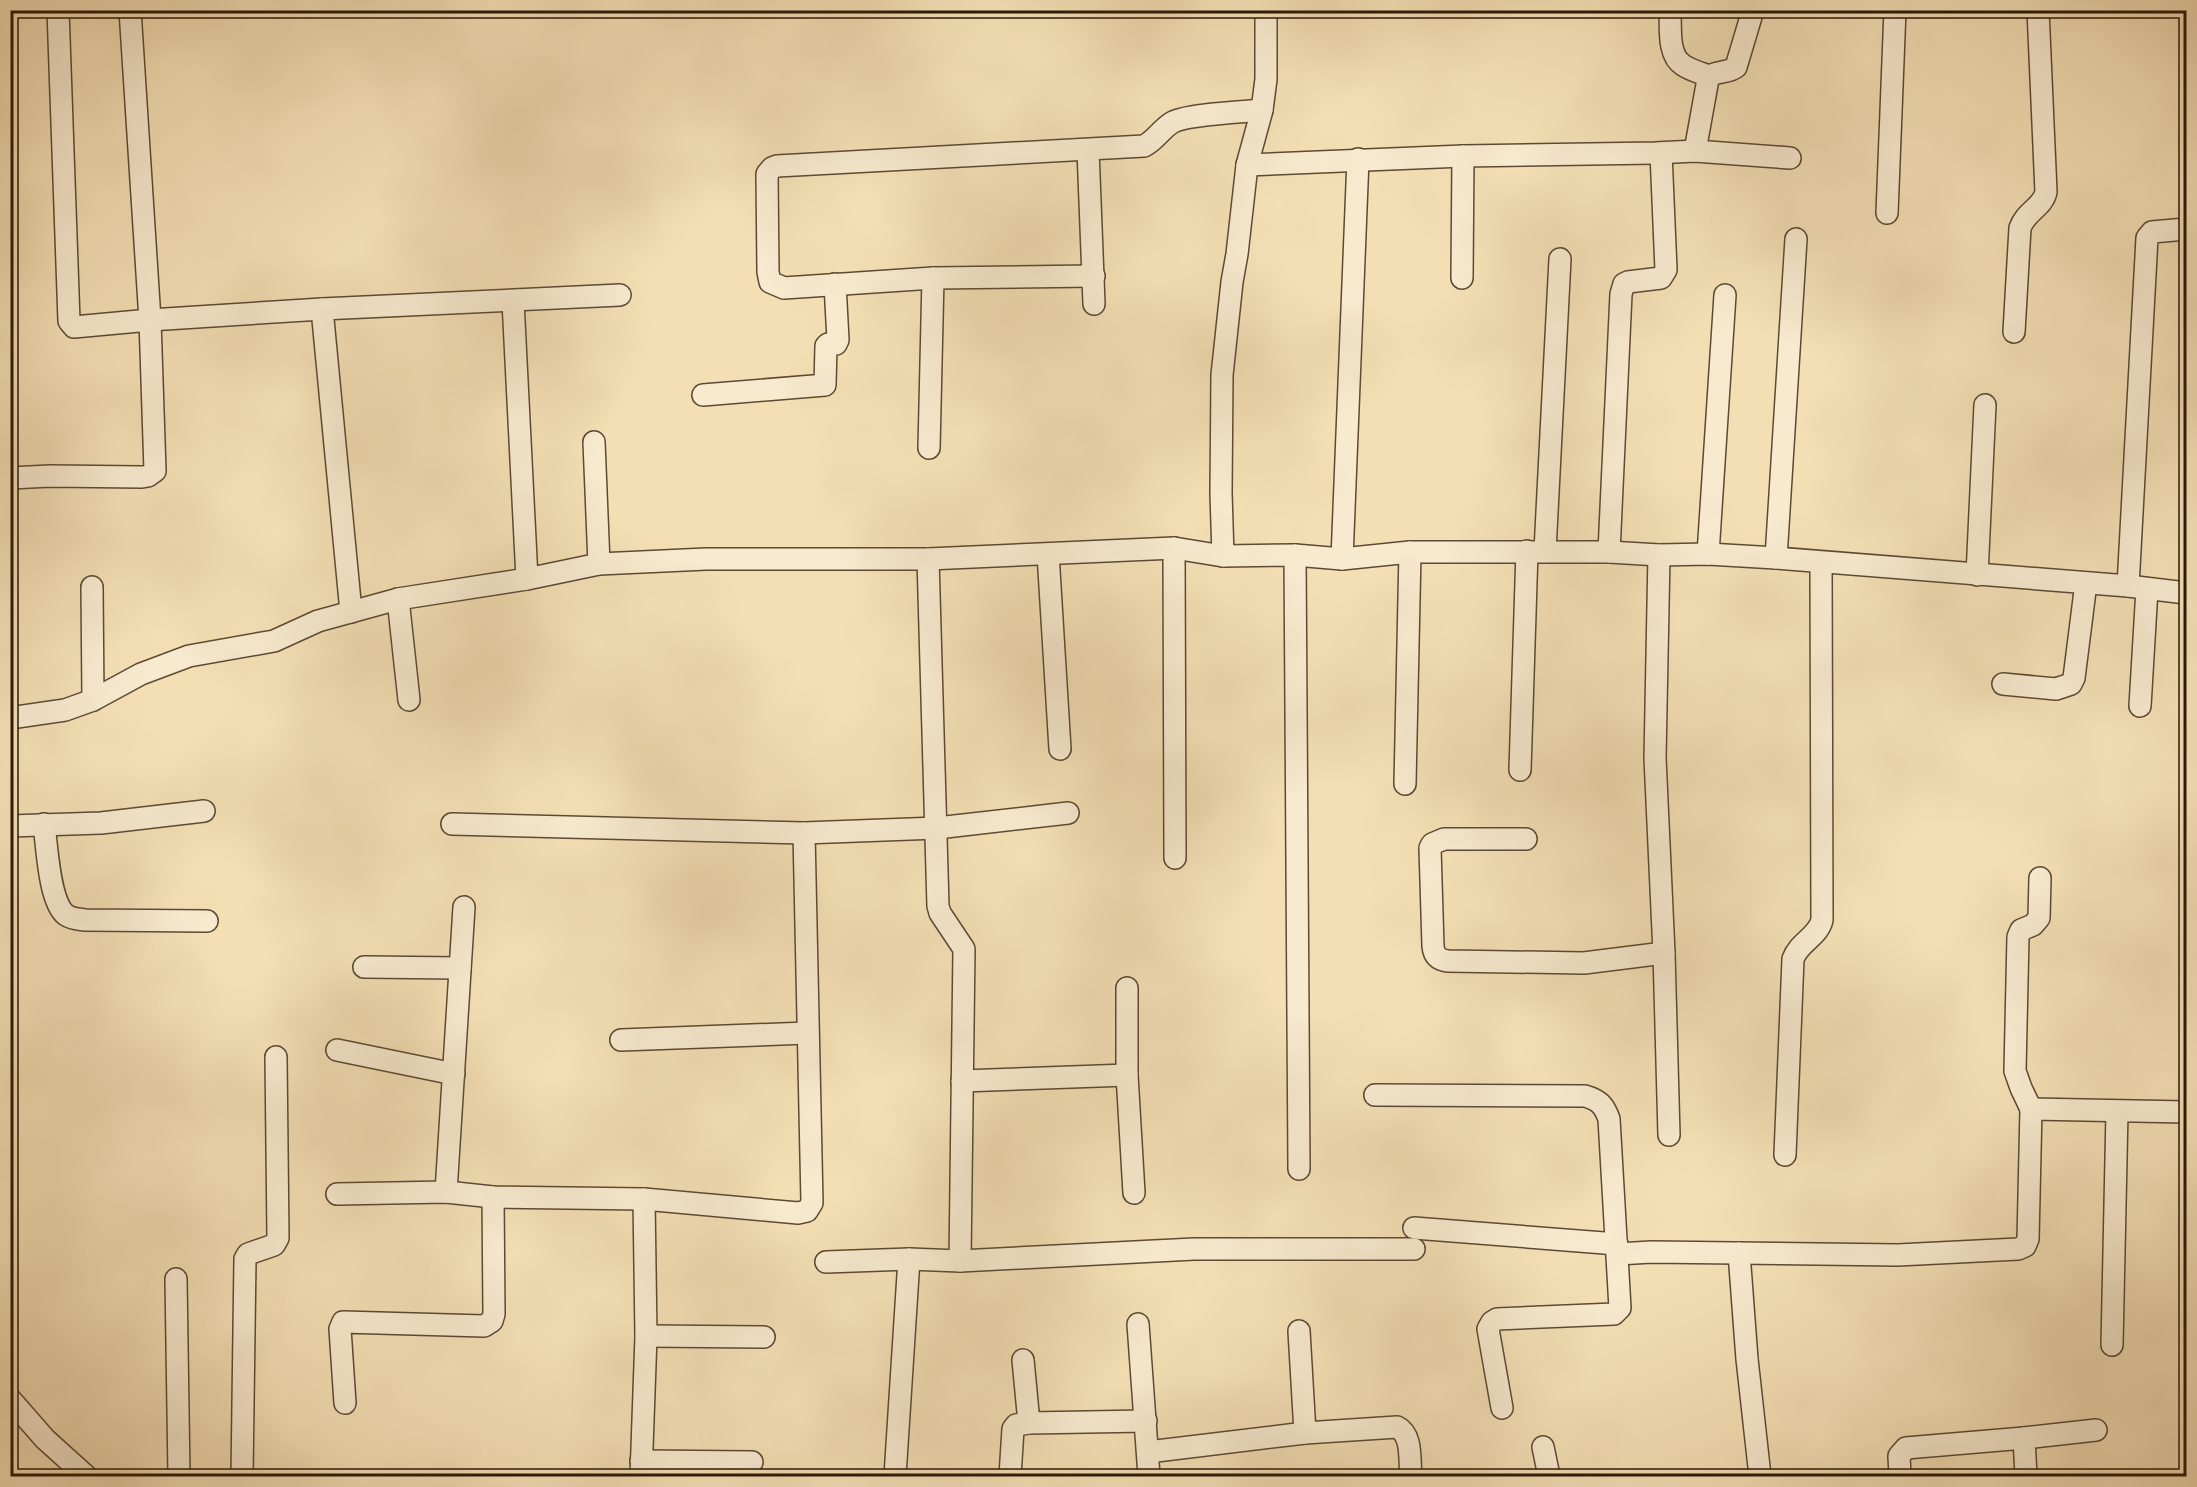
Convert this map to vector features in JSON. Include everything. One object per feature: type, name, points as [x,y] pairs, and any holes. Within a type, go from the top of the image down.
[{"type":"street","points":[[58,10],[69,321],[72,326],[78,328],[150,320],[322,309],[620,296]]},
{"type":"street","points":[[10,478],[142,477],[153,474],[156,465],[150,320],[130,10]]},
{"type":"street","points":[[1223,556],[1222,375],[1247,165],[1262,110],[1266,78],[1266,10]]},
{"type":"street","points":[[1670,10],[1672,47],[1676,58],[1684,66],[1709,76],[1734,70],[1753,10]]},
{"type":"street","points":[[1887,213],[1894,10]]},
{"type":"street","points":[[2014,332],[2020,228],[2025,216],[2042,202],[2046,192],[2038,10]]},
{"type":"street","points":[[1695,151],[1709,76]]},
{"type":"street","points":[[1094,276],[933,278],[784,288],[770,282],[768,272],[767,178],[772,168],[777,166],[1144,146],[1165,127],[1180,119],[1262,110]]},
{"type":"street","points":[[1088,150],[1094,304]]},
{"type":"street","points":[[1247,165],[1358,159],[1695,151],[1790,158]]},
{"type":"street","points":[[1609,552],[1621,294],[1624,284],[1661,278],[1666,270],[1661,153]]},
{"type":"street","points":[[1462,278],[1463,156]]},
{"type":"street","points":[[1342,559],[1358,159]]},
{"type":"street","points":[[2140,706],[2138,587],[2147,238],[2152,232],[2187,229]]},
{"type":"street","points":[[1776,558],[1796,239]]},
{"type":"street","points":[[1520,770],[1560,259]]},
{"type":"street","points":[[929,448],[933,278]]},
{"type":"street","points":[[703,395],[825,385],[826,346],[836,344],[838,340],[836,284]]},
{"type":"street","points":[[1708,554],[1725,295]]},
{"type":"street","points":[[513,301],[527,579]]},
{"type":"street","points":[[322,309],[351,612]]},
{"type":"street","points":[[1977,575],[1985,405]]},
{"type":"street","points":[[594,442],[599,564]]},
{"type":"street","points":[[1174,548],[1175,858]]},
{"type":"street","points":[[10,718],[64,710],[93,700],[141,674],[189,656],[274,641],[318,621],[398,599],[527,579],[599,564],[706,559],[928,559],[1174,548],[1223,556],[1295,555],[1342,559],[1410,552],[1609,552],[1776,558],[2138,587],[2187,594]]},
{"type":"street","points":[[1405,784],[1410,552]]},
{"type":"street","points":[[1048,554],[1060,749]]},
{"type":"street","points":[[1295,555],[1299,1169]]},
{"type":"street","points":[[1659,555],[1654,758],[1664,953],[1669,1135]]},
{"type":"street","points":[[928,559],[938,906],[940,913],[964,949],[960,1261]]},
{"type":"street","points":[[1785,1155],[1793,959],[1800,945],[1820,927],[1822,920],[1821,563]]},
{"type":"street","points":[[2003,684],[2056,689],[2072,684],[2086,583]]},
{"type":"street","points":[[92,587],[93,700]]},
{"type":"street","points":[[398,599],[409,700]]},
{"type":"street","points":[[10,825],[101,824],[204,811]]},
{"type":"street","points":[[452,824],[804,833],[937,828],[1068,813]]},
{"type":"street","points":[[44,824],[56,899],[66,915],[73,919],[84,920],[207,921]]},
{"type":"street","points":[[337,1194],[446,1192],[493,1197],[644,1199],[798,1213],[807,1211],[812,1203],[804,833]]},
{"type":"street","points":[[1526,839],[1444,839],[1432,844],[1430,848],[1433,946],[1438,958],[1448,961],[1584,963],[1664,953]]},
{"type":"street","points":[[1414,1228],[1651,1252],[1898,1255],[2022,1248],[2028,1239],[2031,1109],[2015,1071],[2018,937],[2021,930],[2033,925],[2039,918],[2040,878]]},
{"type":"street","points":[[446,1192],[464,907]]},
{"type":"street","points":[[364,967],[460,968]]},
{"type":"street","points":[[1127,988],[1127,1074],[1134,1192]]},
{"type":"street","points":[[621,1040],[807,1033]]},
{"type":"street","points":[[337,1050],[454,1074]]},
{"type":"street","points":[[242,1476],[245,1259],[248,1254],[274,1245],[278,1238],[276,1057]]},
{"type":"street","points":[[962,1082],[1127,1074]]},
{"type":"street","points":[[1375,1095],[1586,1096],[1601,1102],[1609,1119],[1621,1304],[1618,1312],[1614,1314],[1497,1319],[1492,1322],[1488,1329],[1502,1408]]},
{"type":"street","points":[[2031,1109],[2187,1112]]},
{"type":"street","points":[[2112,1346],[2117,1112]]},
{"type":"street","points":[[345,1403],[340,1329],[343,1322],[484,1326],[492,1321],[494,1314],[493,1197]]},
{"type":"street","points":[[644,1199],[646,1336],[641,1468],[752,1462]]},
{"type":"street","points":[[826,1262],[909,1259],[960,1261],[1194,1249],[1414,1249]]},
{"type":"street","points":[[1738,1253],[1760,1476]]},
{"type":"street","points":[[895,1476],[909,1259]]},
{"type":"street","points":[[176,1279],[179,1476]]},
{"type":"street","points":[[1138,1324],[1149,1476]]},
{"type":"street","points":[[1299,1331],[1305,1433]]},
{"type":"street","points":[[646,1336],[764,1336]]},
{"type":"street","points":[[1023,1360],[1029,1423]]},
{"type":"street","points":[[10,1399],[45,1439],[86,1476]]},
{"type":"street","points":[[1010,1476],[1012,1431],[1016,1425],[1146,1421]]},
{"type":"street","points":[[1148,1452],[1305,1433],[1397,1427],[1404,1431],[1408,1439],[1411,1476]]},
{"type":"street","points":[[1900,1476],[1899,1456],[1906,1448],[2096,1430]]},
{"type":"street","points":[[2024,1438],[2026,1476]]},
{"type":"street","points":[[1543,1447],[1549,1476]]}]
